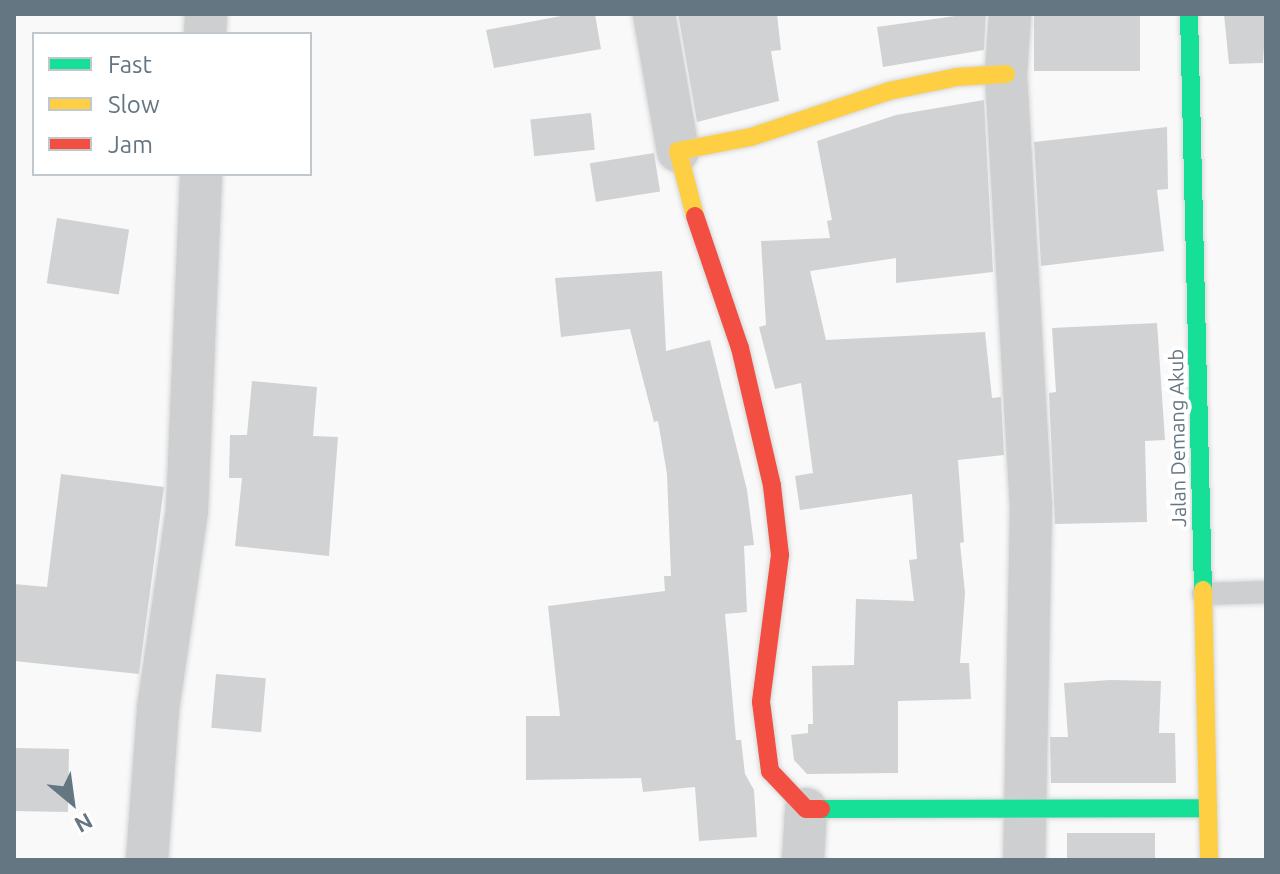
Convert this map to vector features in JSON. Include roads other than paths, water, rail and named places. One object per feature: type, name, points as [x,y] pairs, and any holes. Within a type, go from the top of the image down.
[{"type":"street","points":[[654,14],[678,151],[710,272],[740,348],[772,486],[780,555],[761,702],[773,777],[806,809],[1025,811],[1208,808]]},
{"type":"street","points":[[1010,14],[1006,74],[1031,505],[1024,860]]},
{"type":"street","name":"Jalan Demang Akub","points":[[1189,14],[1209,860]]},
{"type":"street","points":[[678,151],[751,137],[889,91],[957,77],[1006,74]]},
{"type":"street","points":[[147,860],[158,709],[187,510],[201,176]]},
{"type":"street","points":[[803,860],[806,809]]},
{"type":"lane","points":[[1203,594],[1266,592]]}]
